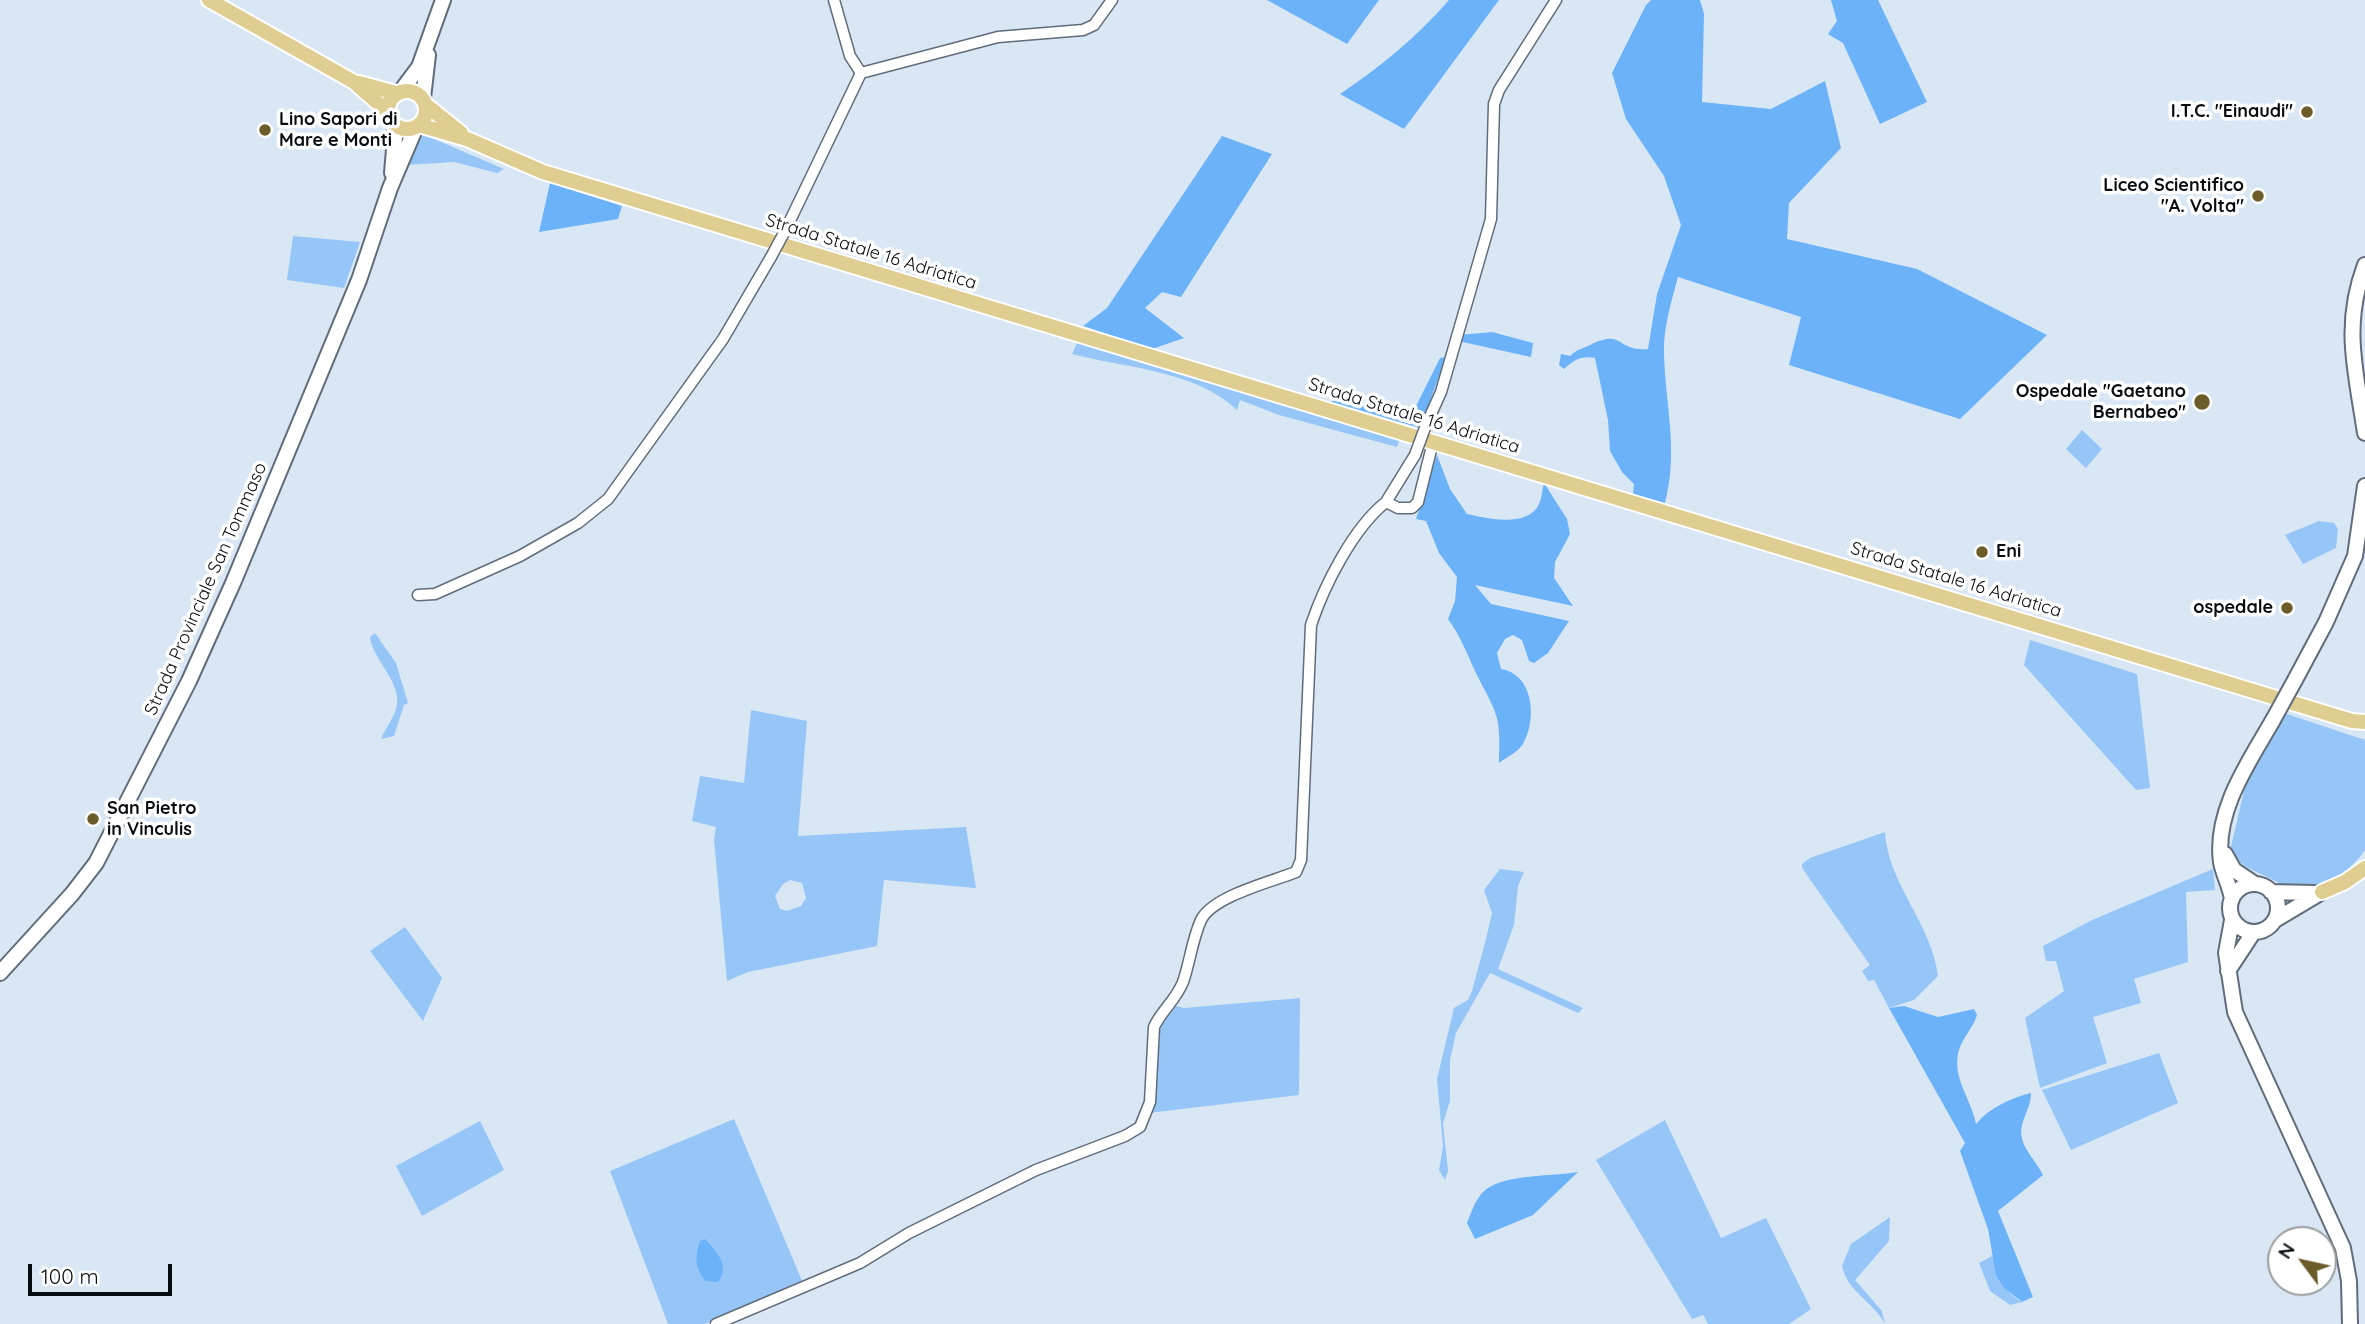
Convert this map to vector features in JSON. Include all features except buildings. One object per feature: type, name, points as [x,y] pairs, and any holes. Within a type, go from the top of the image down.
[{"type":"main road","points":[[209,0],[354,82],[388,112],[396,126],[407,129],[417,126],[425,116],[424,102],[411,91],[399,92],[354,82]]},
{"type":"main road","points":[[388,112],[389,102],[399,92]]},
{"type":"main road","name":"Strada Statale 16 Adriatica","points":[[424,102],[467,139]]},
{"type":"main road","name":"Strada Statale 16 Adriatica","points":[[417,126],[467,139],[543,172],[2362,724]]},
{"type":"main road","points":[[2322,892],[2346,882],[2365,868]]},
{"type":"street","points":[[399,92],[414,75],[443,0]]},
{"type":"street","points":[[834,0],[850,57],[861,73]]},
{"type":"street","points":[[418,595],[435,594],[520,556],[578,523],[608,499],[723,339],[785,231],[861,73],[998,37],[1083,30],[1094,25],[1112,0]]},
{"type":"street","points":[[716,1324],[860,1263],[909,1233],[1036,1170],[1125,1136],[1140,1126],[1150,1102],[1154,1027],[1157,1018],[1173,1003],[1182,983],[1203,917],[1221,901],[1296,873],[1300,860],[1311,625],[1319,601],[1353,542],[1367,520],[1386,502],[1415,456],[1441,392],[1491,219],[1494,104],[1499,90],[1556,0]]},
{"type":"street","points":[[424,102],[428,44]]},
{"type":"street","name":"Strada Provinciale San Tommaso","points":[[390,188],[396,126]]},
{"type":"street","name":"Strada Provinciale San Tommaso","points":[[0,973],[72,894],[96,863],[161,737],[233,583],[359,280],[390,188],[417,126]]},
{"type":"street","points":[[2365,265],[2359,317],[2350,340],[2365,433]]},
{"type":"street","points":[[2350,340],[2365,360]]},
{"type":"street","points":[[1386,502],[1398,508],[1412,508],[1418,502],[1437,443]]},
{"type":"street","points":[[2350,1324],[2349,1281],[2343,1248],[2304,1157],[2240,1026],[2226,953],[2232,920],[2232,899],[2221,864],[2221,843],[2237,784],[2295,680],[2351,568],[2365,486]]},
{"type":"street","points":[[2221,843],[2229,864],[2255,884],[2271,892],[2303,895],[2322,892]]},
{"type":"street","points":[[2232,899],[2241,888],[2255,884]]},
{"type":"street","points":[[2271,892],[2278,905],[2275,920]]},
{"type":"street","points":[[2232,920],[2241,929],[2253,933],[2266,929],[2275,920],[2322,892]]},
{"type":"street","points":[[2228,971],[2253,933]]},
{"type":"shaded area","points":[[1267,0],[1379,0],[1347,44]]},
{"type":"shaded area","points":[[1449,0],[1499,0],[1404,129],[1340,94],[1398,51]]},
{"type":"shaded area","points":[[1651,0],[1700,0],[1704,14],[1702,102],[1771,109],[1825,81],[1841,148],[1789,203],[1787,239],[1917,269],[2047,335],[1960,419],[1789,365],[1801,317],[1678,277],[1668,314],[1664,343],[1671,446],[1665,503],[1633,494],[1634,484],[1622,472],[1610,451],[1608,420],[1595,358],[1578,359],[1564,369],[1559,365],[1561,354],[1570,356],[1601,340],[1615,340],[1637,349],[1648,349],[1657,294],[1681,225],[1664,176],[1626,119],[1612,73]]},
{"type":"shaded area","points":[[1831,0],[1878,0],[1927,102],[1880,124],[1843,43],[1828,34],[1837,21]]},
{"type":"shaded area","points":[[425,135],[504,169],[497,173],[454,162],[406,165],[417,136]]},
{"type":"shaded area","points":[[1222,136],[1272,154],[1181,297],[1162,292],[1145,308],[1184,338],[1152,349],[1083,326],[1107,308]]},
{"type":"shaded area","points":[[550,183],[622,206],[618,219],[539,232]]},
{"type":"shaded area","points":[[293,236],[360,242],[344,288],[287,280]]},
{"type":"shaded area","points":[[1492,332],[1533,343],[1531,357],[1458,341],[1459,335]]},
{"type":"shaded area","points":[[1077,343],[1400,439],[1397,447],[1279,415],[1240,400],[1237,410],[1201,386],[1180,378],[1072,354]]},
{"type":"shaded area","points":[[1446,357],[1420,428],[1332,402],[1334,395],[1412,414],[1440,358]]},
{"type":"shaded area","points":[[2082,430],[2102,449],[2086,468],[2066,449]]},
{"type":"shaded area","points":[[1437,455],[1450,489],[1467,514],[1505,520],[1524,517],[1538,506],[1544,483],[1567,519],[1570,534],[1555,562],[1554,578],[1573,606],[1475,585],[1491,604],[1569,621],[1548,653],[1534,663],[1529,661],[1522,640],[1513,635],[1505,639],[1497,653],[1501,669],[1520,679],[1526,688],[1531,709],[1528,732],[1522,745],[1499,763],[1496,715],[1448,619],[1455,601],[1457,577],[1439,553],[1426,521],[1416,519]]},
{"type":"shaded area","points":[[2319,521],[2334,523],[2338,529],[2336,548],[2303,564],[2285,535]]},
{"type":"shaded area","points":[[375,633],[396,663],[408,703],[404,705],[394,736],[381,739],[395,713],[397,700],[392,682],[372,646],[370,637]]},
{"type":"shaded area","points":[[2030,640],[2137,674],[2150,788],[2136,790],[2024,665]]},
{"type":"shaded area","points":[[751,710],[807,721],[798,836],[966,827],[976,888],[884,880],[877,946],[748,972],[727,981],[714,840],[716,827],[692,821],[700,776],[744,783]],"holes":[[[790,880],[802,883],[806,898],[801,906],[787,911],[780,909],[775,896],[783,884]]]},
{"type":"shaded area","points":[[2284,713],[2365,740],[2365,850],[2335,878],[2306,889],[2288,887],[2254,871],[2241,863],[2230,851],[2246,782]]},
{"type":"shaded area","points":[[1885,832],[1894,869],[1928,939],[1938,976],[1914,1000],[1889,1008],[1874,980],[1868,981],[1862,971],[1870,965],[1802,868],[1802,864],[1810,858]]},
{"type":"shaded area","points":[[1500,869],[1524,872],[1518,886],[1514,925],[1498,969],[1583,1008],[1578,1013],[1490,973],[1456,1033],[1450,1060],[1450,1101],[1443,1123],[1448,1171],[1445,1180],[1439,1170],[1443,1147],[1437,1079],[1454,1008],[1468,1000],[1486,939],[1492,913],[1484,890]]},
{"type":"shaded area","points":[[2213,869],[2215,890],[2186,892],[2188,962],[2134,979],[2141,1003],[2093,1017],[2107,1063],[2040,1088],[2025,1018],[2064,991],[2056,961],[2046,961],[2043,946],[2092,920]]},
{"type":"shaded area","points":[[405,927],[442,978],[423,1021],[370,951]]},
{"type":"shaded area","points":[[1300,998],[1299,1095],[1149,1113],[1156,1031],[1173,1005],[1184,1008]]},
{"type":"shaded area","points":[[1904,1006],[1938,1017],[1974,1009],[1977,1015],[1961,1045],[1957,1060],[1960,1078],[1976,1124],[2001,1104],[2031,1093],[2022,1125],[2022,1139],[2043,1175],[1998,1211],[2033,1297],[2022,1302],[2004,1288],[1996,1275],[1988,1229],[1960,1151],[1965,1143],[1889,1008]]},
{"type":"shaded area","points":[[2159,1053],[2178,1103],[2071,1150],[2042,1090]]},
{"type":"shaded area","points":[[734,1119],[803,1283],[705,1324],[668,1324],[610,1171]]},
{"type":"shaded area","points":[[1665,1120],[1721,1238],[1766,1218],[1811,1309],[1789,1324],[1708,1324],[1703,1315],[1692,1319],[1596,1160]]},
{"type":"shaded area","points":[[480,1121],[504,1170],[422,1216],[396,1166]]},
{"type":"shaded area","points":[[1578,1172],[1533,1215],[1475,1239],[1467,1223],[1482,1193],[1491,1187],[1514,1179]]},
{"type":"shaded area","points":[[1890,1217],[1889,1241],[1855,1280],[1882,1311],[1885,1324],[1855,1290],[1842,1266],[1851,1244]]},
{"type":"shaded area","points":[[705,1239],[722,1265],[722,1276],[718,1282],[706,1281],[698,1267],[698,1247],[700,1241]]},
{"type":"shaded area","points":[[1994,1255],[2002,1282],[2016,1299],[2022,1302],[2010,1305],[1990,1291],[1979,1263]]},
{"type":"place","name":"I.T.C. \"Einaudi\"","points":[[2307,112]]},
{"type":"place","name":"Lino Sapori di Mare e Monti","points":[[265,130]]},
{"type":"place","name":"Liceo Scientifico \"A. Volta\"","points":[[2258,196]]},
{"type":"place","name":"Ospedale \"Gaetano Bernabeo\"","points":[[2202,402]]},
{"type":"place","name":"Eni","points":[[1982,552]]},
{"type":"place","name":"ospedale","points":[[2287,608]]},
{"type":"place","name":"San Pietro in Vinculis","points":[[93,819]]}]
